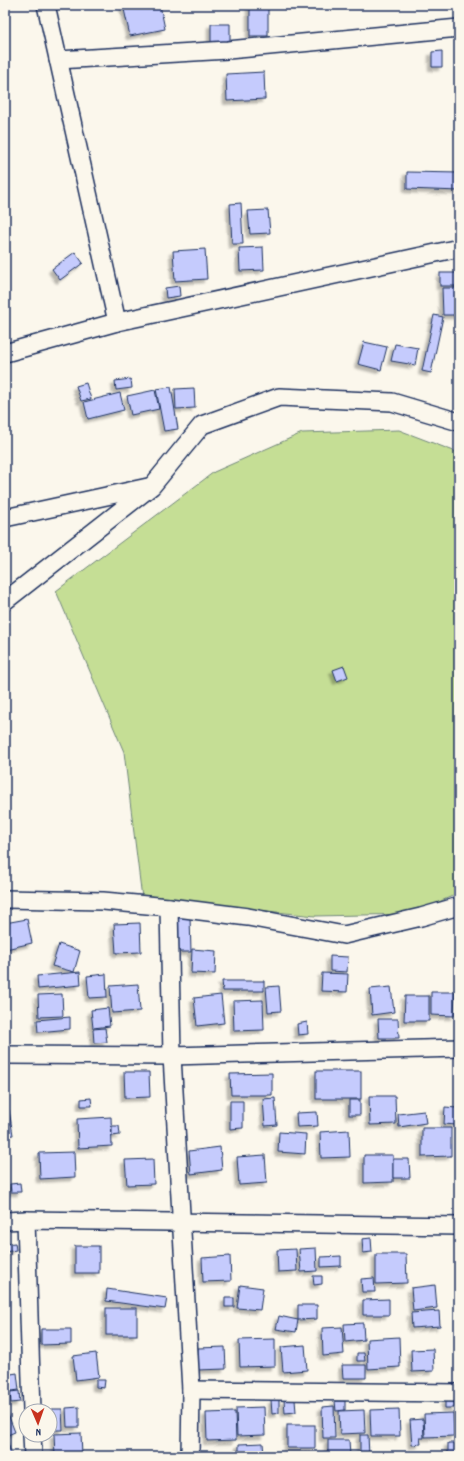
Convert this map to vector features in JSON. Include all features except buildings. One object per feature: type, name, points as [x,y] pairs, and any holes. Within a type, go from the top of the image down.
[{"type":"street","points":[[46,5],[117,322]]},
{"type":"street","points":[[58,60],[228,50],[459,28]]},
{"type":"street","points":[[5,353],[117,322],[459,248]]},
{"type":"street","points":[[5,601],[152,486],[202,425],[278,397],[392,402],[459,422]]},
{"type":"street","points":[[5,518],[152,486]]},
{"type":"street","points":[[5,899],[103,901],[169,907],[248,917],[344,935],[421,917],[459,906]]},
{"type":"street","points":[[169,907],[172,1056],[191,1390],[190,1456]]},
{"type":"street","points":[[5,1055],[172,1056],[459,1048]]},
{"type":"street","points":[[26,1220],[32,1403]]},
{"type":"street","points":[[5,1221],[26,1220],[459,1226]]},
{"type":"street","points":[[191,1390],[459,1393]]},
{"type":"street","points":[[32,1443],[33,1456]]},
{"type":"green space","points":[[399,430],[459,453],[459,893],[412,914],[315,916],[142,898],[124,752],[56,591],[214,472],[302,433]]}]
